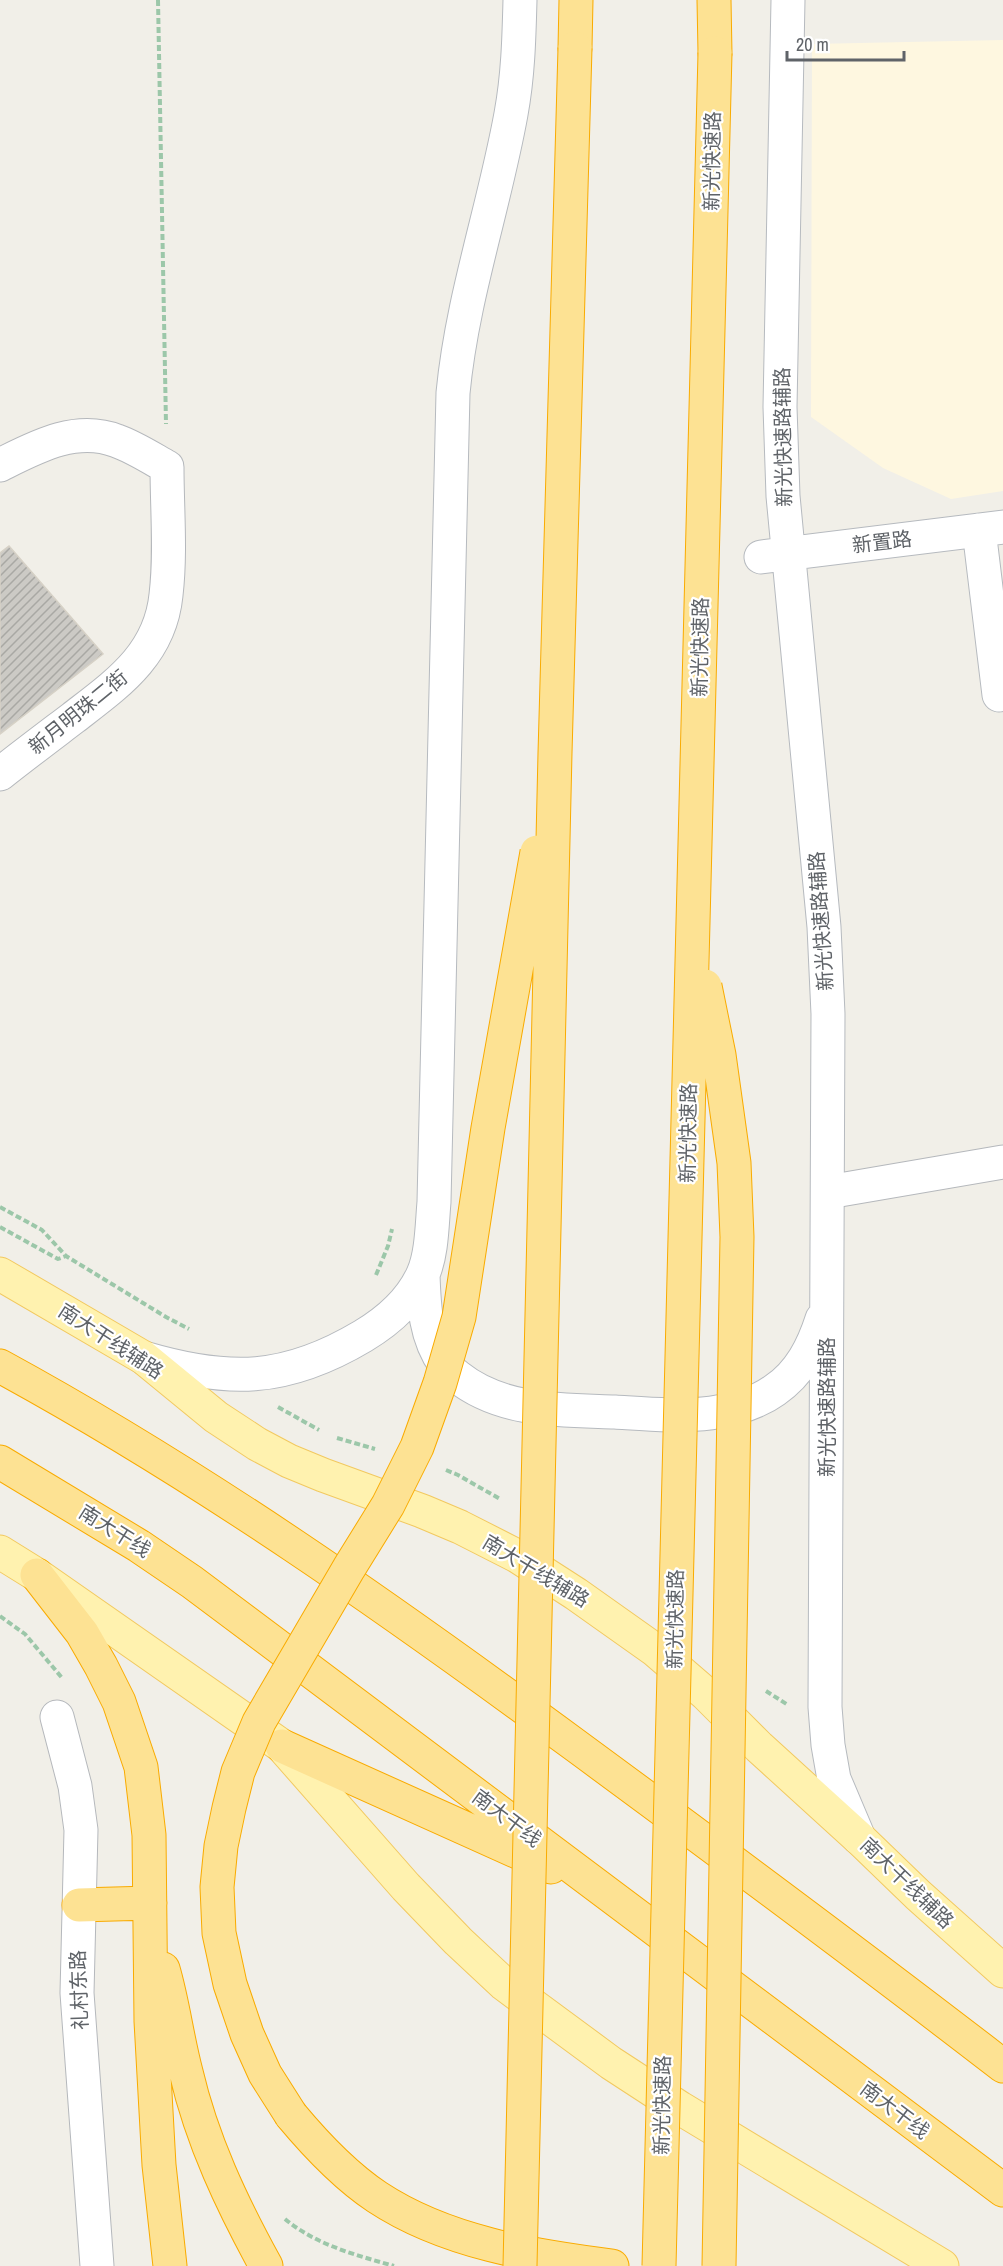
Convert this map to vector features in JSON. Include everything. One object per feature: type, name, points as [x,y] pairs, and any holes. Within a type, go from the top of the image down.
[{"type":"highway","points":[[520,2266],[555,753],[576,0]]},
{"type":"highway","name":"新光快速路","points":[[659,2266],[715,53],[714,0]]},
{"type":"highway","points":[[555,753],[505,1023],[459,1317],[440,1383],[417,1447],[388,1506],[259,1722],[238,1772],[227,1817],[217,1887],[219,1933],[230,1984],[247,2034],[265,2074],[291,2115],[316,2145],[376,2197],[413,2218],[455,2234],[508,2249],[560,2260],[612,2266]]},
{"type":"highway","points":[[693,924],[719,1055],[734,1163],[737,1237],[719,2266]]},
{"type":"highway","points":[[0,1366],[64,1401],[167,1463],[421,1631],[815,1921],[1003,2066]]},
{"type":"highway","name":"南大干线","points":[[0,1462],[120,1534],[192,1582],[1003,2190]]},
{"type":"highway","points":[[37,1575],[82,1632],[119,1702],[141,1767],[146,1795],[154,2093],[170,2266]]},
{"type":"highway","points":[[282,1746],[606,1892]]},
{"type":"highway","points":[[79,1905],[150,1917]]},
{"type":"highway","points":[[150,1917],[168,1984],[186,2072],[210,2148],[224,2187],[266,2266]]},
{"type":"main road","points":[[520,0],[519,47],[511,114],[460,335],[453,393],[434,1202],[431,1236],[423,1274],[424,1308],[430,1338],[446,1367],[473,1389],[513,1403],[547,1409],[681,1416],[713,1412],[749,1403],[775,1390],[796,1371],[814,1344],[828,1303]]},
{"type":"main road","name":"新光快速路辅路","points":[[788,0],[780,407],[783,496],[824,927],[828,1014],[825,1707],[834,1779],[859,1838]]},
{"type":"main road","points":[[0,465],[58,439],[97,436],[116,441],[167,466]]},
{"type":"main road","name":"新月明珠二街","points":[[0,774],[122,680],[141,660],[151,643],[161,620],[166,596],[167,466]]},
{"type":"main road","points":[[991,529],[999,694]]},
{"type":"main road","name":"新置路","points":[[761,557],[991,529]]},
{"type":"main road","points":[[828,1192],[1003,1162]]},
{"type":"main road","name":"南大干线辅路","points":[[0,1274],[144,1358],[216,1417],[257,1444],[323,1475],[460,1527],[517,1556],[576,1594],[655,1650],[706,1694],[918,1895],[1003,1971]]},
{"type":"main road","points":[[144,1358],[185,1370],[219,1375],[258,1374],[293,1368],[325,1357],[380,1326],[403,1306],[423,1274]]},
{"type":"main road","points":[[0,1552],[37,1575],[282,1746],[406,1887],[504,1984],[611,2063],[680,2108],[942,2266]]},
{"type":"main road","name":"礼村东路","points":[[57,1717],[75,1786],[81,1830],[77,1993],[97,2266]]},
{"type":"path","points":[[159,0],[167,466]]},
{"type":"path","points":[[0,1207],[42,1230],[66,1256],[166,1317],[196,1331]]},
{"type":"path","points":[[0,1227],[58,1259],[66,1256]]},
{"type":"path","points":[[376,1276],[393,1227]]},
{"type":"shaded area","points":[[1003,40],[1003,491],[951,499],[883,468],[811,417],[812,44]]},
{"type":"building","points":[[9,546],[103,654],[0,734],[0,553]]}]
